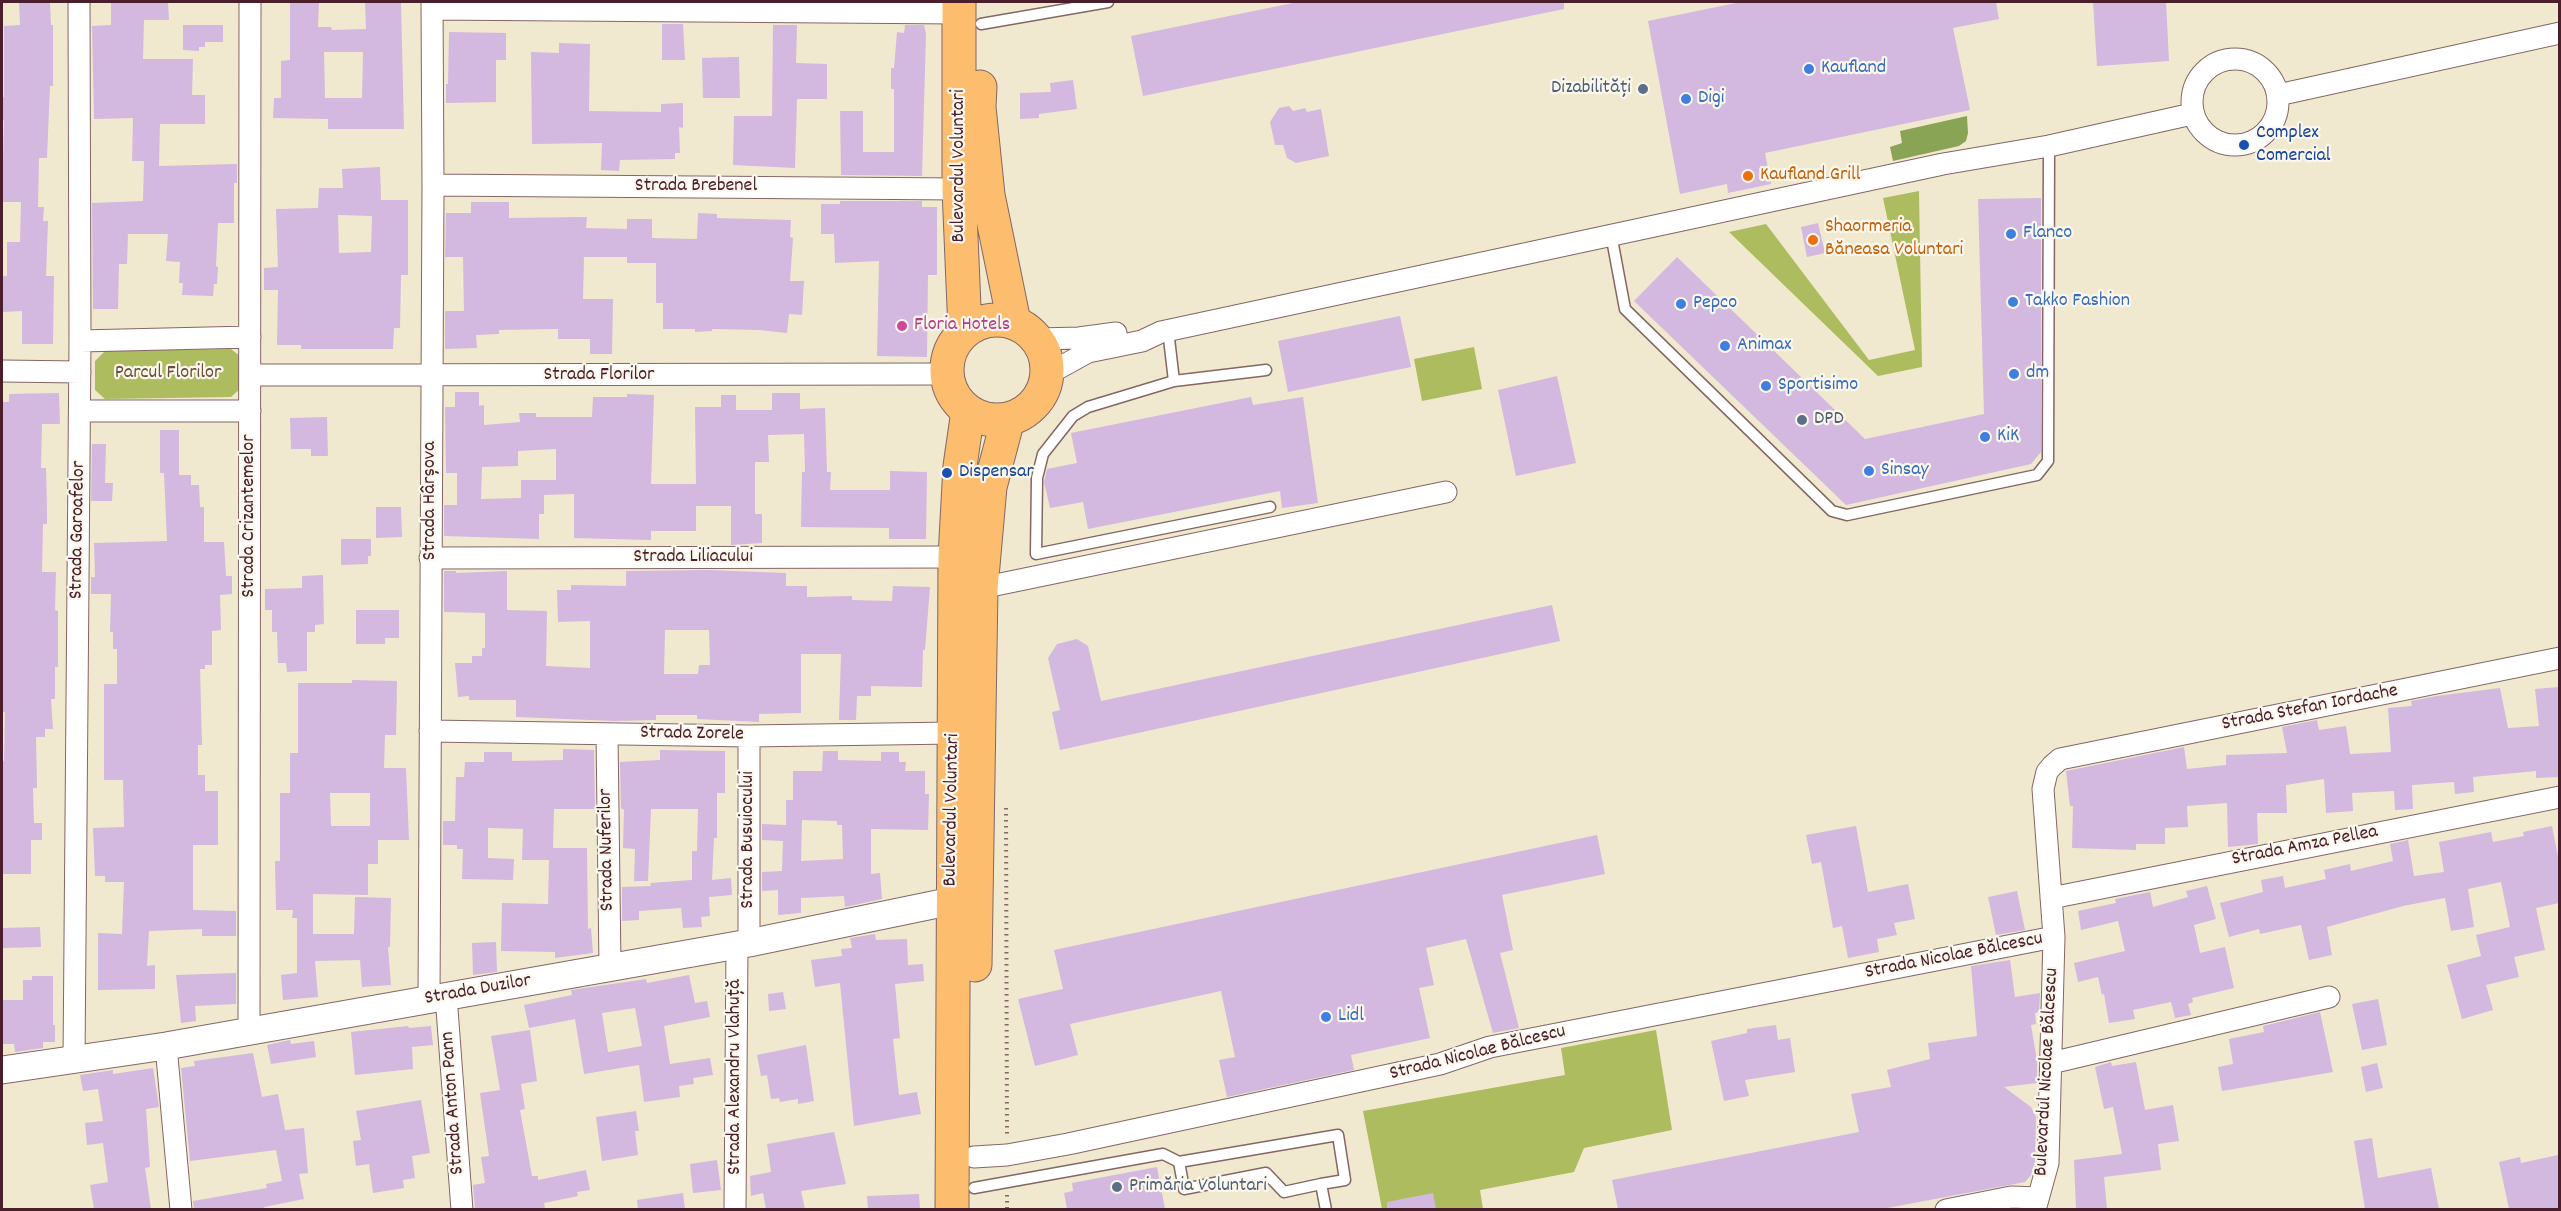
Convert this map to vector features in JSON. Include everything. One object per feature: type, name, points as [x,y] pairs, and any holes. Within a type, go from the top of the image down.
[{"type":"highway","name":"Bulevardul Voluntari","points":[[970,10],[985,114],[995,209],[1026,331],[1047,362],[1060,366]]},
{"type":"highway","name":"Bulevardul Voluntari","points":[[965,331],[959,189],[970,10]]},
{"type":"highway","points":[[1026,331],[988,320],[965,331],[955,343],[948,357],[947,374],[954,394],[968,411],[980,417],[1019,424],[1023,413],[1035,403],[1060,366]]},
{"type":"highway","name":"Bulevardul Voluntari","points":[[968,411],[960,466],[955,557],[952,901],[969,1191]]},
{"type":"highway","name":"Bulevardul Voluntari","points":[[969,1191],[981,588],[990,487],[1019,424]]},
{"type":"street","name":"Strada Garoafelor","points":[[74,1059],[80,411],[79,2]]},
{"type":"street","name":"Strada Crizantemelor","points":[[249,1031],[250,2]]},
{"type":"street","points":[[432,5],[970,10]]},
{"type":"street","name":"Strada Hârșova","points":[[432,5],[430,730],[438,998]]},
{"type":"street","points":[[2278,95],[2559,33]]},
{"type":"street","points":[[2224,59],[2248,60],[2259,65],[2268,74],[2278,95],[2278,108],[2274,121],[2256,140],[2244,145],[2218,142],[2207,136],[2198,126],[2192,114],[2191,100],[2197,80],[2211,65],[2224,59]]},
{"type":"street","points":[[1060,366],[1088,352],[1142,341],[1164,331],[1611,234],[1943,164],[2049,146],[2192,114]]},
{"type":"street","name":"Strada Brebenel","points":[[433,186],[959,189]]},
{"type":"street","points":[[1026,331],[1079,338],[1140,328],[1164,331]]},
{"type":"street","points":[[80,341],[250,337]]},
{"type":"street","points":[[2,371],[80,372]]},
{"type":"street","name":"Strada Florilor","points":[[250,375],[947,374]]},
{"type":"street","points":[[80,411],[250,411]]},
{"type":"street","points":[[981,588],[1446,492]]},
{"type":"street","name":"Strada Liliacului","points":[[430,558],[955,557]]},
{"type":"street","name":"Strada Stefan Iordache","points":[[2060,759],[2559,658]]},
{"type":"street","name":"Strada Zorele","points":[[430,730],[749,736],[954,733]]},
{"type":"street","name":"Strada Nuferilor","points":[[607,734],[609,967]]},
{"type":"street","name":"Strada Busuiocului","points":[[743,944],[749,736]]},
{"type":"street","name":"Bulevardul Nicolae Bălcescu","points":[[2036,1204],[2048,1163],[2054,937],[2043,789],[2047,772],[2060,759]]},
{"type":"street","name":"Strada Amza Pellea","points":[[2051,898],[2559,797]]},
{"type":"street","name":"Strada Duzilor","points":[[2,1070],[166,1046],[743,944],[952,901]]},
{"type":"street","name":"Strada Nicolae Bălcescu","points":[[969,1191],[1007,1155],[1440,1064],[1490,1047],[2054,937]]},
{"type":"street","name":"Strada Alexandru Vlahuță","points":[[735,1209],[743,944]]},
{"type":"street","points":[[2051,1063],[2329,997]]},
{"type":"street","name":"Strada Anton Pann","points":[[438,998],[462,1209]]},
{"type":"street","points":[[166,1046],[181,1209]]},
{"type":"street","points":[[1946,1209],[2011,1197],[2036,1204]]},
{"type":"lane","points":[[970,10],[1108,2]]},
{"type":"lane","points":[[1611,234],[1625,309],[1832,511],[1847,515],[2037,475],[2048,461],[2049,146]]},
{"type":"lane","points":[[1164,331],[1174,381]]},
{"type":"lane","points":[[1266,370],[1174,381],[1088,407],[1073,416],[1043,454],[1037,478],[1036,554],[1270,507]]},
{"type":"lane","points":[[969,1191],[1163,1154],[1179,1162],[1338,1135],[1345,1180],[1284,1192],[1266,1173],[1184,1189],[1179,1162]]},
{"type":"lane","points":[[1321,1184],[1326,1209]]},
{"type":"path","points":[[1019,424],[1048,409],[1074,371],[1060,366]]},
{"type":"path","points":[[1006,798],[1007,1155]]},
{"type":"path","points":[[1007,1182],[1007,1209]]},
{"type":"green space","points":[[1967,116],[1966,141],[1959,146],[1893,161],[1890,147],[1902,143],[1900,131]]},
{"type":"green space","points":[[1919,191],[1922,367],[1878,376],[1729,232],[1766,224],[1869,360],[1915,350],[1883,198]]},
{"type":"green space","points":[[1474,347],[1482,389],[1422,401],[1414,359]]},
{"type":"green space","name":"Parcul Florilor","points":[[231,349],[241,357],[241,388],[231,397],[105,399],[95,390],[95,361],[105,351]]},
{"type":"green space","points":[[1656,1030],[1672,1130],[1584,1148],[1574,1172],[1480,1190],[1483,1209],[1382,1209],[1363,1111],[1565,1075],[1561,1048]]},
{"type":"building","points":[[19,2],[50,2],[51,25],[53,25],[53,86],[50,86],[47,158],[39,158],[38,207],[44,207],[43,221],[48,221],[46,276],[54,276],[53,344],[22,344],[22,311],[2,312],[2,276],[7,276],[7,242],[20,242],[21,202],[2,202],[4,26],[20,25]]},
{"type":"building","points":[[111,2],[168,2],[169,20],[144,20],[143,59],[193,59],[192,95],[205,95],[205,124],[160,124],[159,166],[237,164],[237,183],[234,183],[234,223],[218,223],[217,284],[214,284],[213,296],[182,295],[183,283],[179,283],[180,262],[166,261],[168,234],[128,234],[127,264],[119,264],[118,309],[93,309],[92,203],[143,201],[144,161],[132,161],[133,118],[94,119],[92,26],[111,25]]},
{"type":"building","points":[[290,2],[319,2],[318,27],[331,27],[332,30],[366,29],[365,2],[401,2],[404,129],[328,129],[328,119],[273,118],[274,98],[281,98],[281,61],[290,60]],"holes":[[[324,52],[363,52],[362,98],[325,98]]]},
{"type":"building","points":[[1298,2],[1564,2],[1564,9],[1143,96],[1131,36]]},
{"type":"building","name":"Kaufland","points":[[1741,2],[1996,2],[1999,19],[1953,28],[1970,110],[1765,153],[1771,184],[1728,193],[1727,184],[1680,194],[1648,21]]},
{"type":"building","points":[[2093,2],[2166,2],[2169,61],[2097,66]]},
{"type":"building","points":[[662,24],[683,24],[685,60],[662,60]]},
{"type":"building","points":[[183,25],[223,25],[223,42],[205,42],[205,47],[199,47],[199,51],[183,50]]},
{"type":"building","points":[[773,25],[797,25],[796,63],[827,64],[827,99],[797,99],[795,168],[733,165],[734,116],[772,116]]},
{"type":"building","points":[[905,25],[924,25],[926,34],[922,176],[841,175],[840,111],[863,111],[863,152],[894,152],[894,89],[891,89],[891,68],[894,68],[897,32],[904,33]]},
{"type":"building","points":[[449,32],[506,33],[506,60],[496,60],[496,102],[446,103]]},
{"type":"building","points":[[559,43],[590,44],[589,111],[661,112],[661,104],[683,103],[683,128],[679,127],[680,153],[675,153],[675,159],[620,160],[619,171],[601,170],[602,143],[532,144],[531,52],[559,53]]},
{"type":"building","points":[[739,57],[740,98],[703,98],[702,58]]},
{"type":"building","points":[[1073,80],[1077,109],[1039,114],[1039,118],[1020,119],[1020,93],[1051,92],[1050,83]]},
{"type":"building","points":[[1289,106],[1293,111],[1305,108],[1307,112],[1321,109],[1329,156],[1296,163],[1287,158],[1283,145],[1275,145],[1270,122],[1279,108]]},
{"type":"building","points":[[380,167],[381,200],[408,200],[408,275],[401,275],[400,328],[394,328],[393,349],[301,349],[301,345],[277,345],[278,290],[264,290],[264,268],[278,267],[276,209],[318,208],[319,188],[343,188],[342,169]],"holes":[[[338,215],[372,216],[371,252],[339,253]]]},
{"type":"building","points":[[2041,198],[2041,452],[2031,464],[1846,505],[1634,301],[1677,257],[1865,439],[1984,414],[1978,199]]},
{"type":"building","points":[[840,201],[922,201],[922,207],[937,207],[937,275],[928,275],[927,357],[877,356],[879,261],[835,263],[834,234],[821,234],[821,204],[840,204]]},
{"type":"building","points":[[471,202],[509,202],[509,218],[587,217],[586,228],[627,229],[627,219],[652,219],[652,238],[697,239],[698,213],[717,214],[717,218],[791,220],[790,237],[793,238],[790,281],[804,281],[802,315],[789,314],[787,333],[759,330],[712,329],[712,331],[695,332],[695,329],[663,329],[663,303],[656,303],[656,263],[627,263],[627,257],[584,257],[583,299],[613,299],[612,354],[590,354],[590,339],[558,339],[558,329],[499,330],[499,334],[476,335],[477,348],[445,349],[445,311],[464,311],[463,257],[445,257],[446,213],[471,213]]},
{"type":"building","name":"Shaormeria Băneasa Voluntari","points":[[1818,223],[1825,253],[1807,257],[1801,227]]},
{"type":"building","points":[[1400,316],[1411,367],[1288,392],[1278,341]]},
{"type":"building","points":[[1557,376],[1576,463],[1516,476],[1498,390]]},
{"type":"building","points":[[455,392],[479,392],[479,406],[484,405],[484,425],[520,422],[519,413],[536,413],[536,417],[592,417],[593,397],[627,397],[627,394],[654,395],[651,484],[696,484],[695,407],[721,407],[721,395],[736,395],[736,410],[772,410],[772,393],[800,393],[800,409],[825,408],[827,472],[831,472],[830,490],[890,490],[890,471],[927,472],[926,539],[889,539],[889,528],[801,527],[802,472],[805,472],[804,434],[768,435],[769,462],[755,462],[755,514],[762,514],[762,543],[731,545],[731,506],[696,506],[696,531],[651,531],[651,540],[574,538],[574,494],[544,495],[544,514],[539,514],[539,539],[444,536],[444,505],[457,505],[457,473],[446,473],[445,407],[455,407]],"holes":[[[556,449],[556,480],[521,480],[521,498],[481,499],[482,467],[518,466],[518,451]]]},
{"type":"building","points":[[59,393],[60,424],[42,424],[41,468],[46,468],[47,524],[43,524],[42,572],[56,572],[58,667],[55,667],[55,699],[51,699],[53,729],[45,729],[45,737],[36,737],[37,788],[33,788],[34,823],[42,823],[42,840],[31,840],[31,874],[2,874],[2,761],[4,761],[5,712],[2,712],[2,402],[9,402],[9,394]]},
{"type":"building","points":[[1251,397],[1253,405],[1303,397],[1318,503],[1282,508],[1280,491],[1088,529],[1083,502],[1050,508],[1044,482],[1047,469],[1077,463],[1071,433]]},
{"type":"building","points":[[327,417],[328,456],[311,456],[311,449],[291,449],[290,418]]},
{"type":"building","points":[[160,430],[179,430],[179,475],[191,475],[191,485],[199,485],[200,507],[204,507],[204,542],[224,542],[226,576],[232,576],[232,594],[220,595],[221,630],[212,631],[212,665],[205,665],[205,669],[200,669],[202,745],[198,745],[198,775],[205,775],[205,791],[218,791],[218,845],[193,845],[193,910],[236,911],[236,936],[202,936],[202,929],[149,931],[147,966],[155,965],[155,989],[98,990],[98,933],[122,934],[124,882],[105,882],[105,876],[95,876],[93,828],[124,827],[123,780],[104,780],[104,684],[117,684],[117,649],[113,649],[113,632],[110,632],[111,594],[91,594],[91,577],[95,577],[94,543],[167,541],[164,473],[160,473]]},
{"type":"building","points":[[92,444],[106,444],[105,483],[113,483],[112,501],[91,501]]},
{"type":"building","points":[[376,507],[401,507],[402,537],[376,538]]},
{"type":"building","points":[[341,539],[371,539],[371,556],[368,556],[368,564],[341,565]]},
{"type":"building","points":[[708,570],[786,573],[786,586],[807,586],[807,597],[852,596],[852,600],[892,601],[893,586],[930,587],[925,650],[923,650],[922,687],[871,686],[871,696],[857,696],[856,720],[839,720],[841,654],[801,654],[801,713],[759,714],[759,722],[697,719],[697,715],[656,715],[656,720],[615,721],[516,717],[516,700],[469,700],[469,696],[458,697],[455,663],[472,663],[472,656],[482,656],[482,648],[485,648],[485,613],[444,612],[444,571],[456,571],[456,573],[507,571],[507,610],[547,611],[546,666],[590,668],[590,621],[558,622],[557,590],[571,590],[571,585],[626,586],[626,571]],"holes":[[[665,630],[709,630],[710,665],[699,665],[698,674],[664,674]]]},
{"type":"building","points":[[323,575],[324,624],[315,625],[315,632],[307,632],[307,671],[287,672],[286,663],[278,663],[277,632],[272,632],[272,610],[265,610],[265,589],[302,588],[302,576]]},
{"type":"building","points":[[1552,605],[1560,641],[1060,750],[1052,712],[1060,710],[1048,658],[1057,644],[1077,639],[1088,646],[1101,701]]},
{"type":"building","points":[[356,610],[399,610],[399,638],[385,638],[385,644],[356,644]]},
{"type":"building","points":[[352,680],[397,681],[396,735],[385,735],[384,768],[406,768],[409,840],[378,840],[378,864],[368,864],[368,895],[313,894],[313,934],[354,934],[355,897],[391,898],[390,947],[388,947],[391,985],[362,987],[360,960],[315,961],[318,997],[283,1000],[281,975],[297,973],[297,918],[292,918],[293,910],[276,910],[275,861],[280,861],[280,793],[290,793],[290,753],[298,753],[298,683],[352,683]],"holes":[[[330,793],[370,793],[370,826],[331,826]]]},
{"type":"building","points":[[2559,687],[2559,777],[2536,778],[2536,771],[2473,777],[2474,792],[2455,794],[2454,782],[2412,785],[2413,809],[2395,810],[2394,791],[2352,793],[2353,811],[2326,813],[2324,779],[2286,785],[2287,813],[2257,813],[2258,844],[2228,847],[2227,803],[2187,806],[2188,827],[2165,828],[2165,844],[2136,844],[2136,850],[2072,848],[2073,806],[2070,806],[2066,771],[2184,747],[2187,769],[2226,765],[2226,755],[2287,753],[2282,727],[2317,720],[2319,730],[2346,726],[2350,754],[2391,752],[2388,708],[2412,706],[2411,701],[2437,696],[2500,688],[2508,728],[2539,726],[2535,689]]},
{"type":"building","points":[[563,749],[594,750],[595,809],[554,809],[553,848],[587,848],[588,929],[591,928],[593,953],[555,958],[555,952],[501,951],[502,903],[548,904],[549,860],[522,860],[523,829],[488,828],[488,858],[514,859],[513,880],[462,879],[463,849],[457,849],[457,845],[443,845],[443,821],[455,821],[456,777],[464,777],[465,762],[484,762],[484,752],[512,752],[512,761],[563,760]]},
{"type":"building","points":[[660,750],[725,751],[725,793],[717,793],[717,838],[714,838],[712,880],[731,878],[732,895],[709,897],[710,916],[701,917],[702,927],[683,928],[681,908],[639,911],[639,920],[622,921],[622,887],[651,886],[650,883],[692,880],[692,851],[697,851],[698,809],[651,809],[648,881],[634,881],[635,849],[623,848],[624,810],[621,808],[620,762],[660,760]]},
{"type":"building","points":[[823,751],[838,751],[838,760],[881,761],[881,752],[899,752],[899,762],[906,762],[905,771],[925,771],[925,794],[929,794],[928,830],[871,829],[871,874],[880,873],[882,899],[845,907],[844,896],[801,898],[801,913],[778,915],[778,890],[762,891],[762,872],[782,871],[783,841],[762,840],[762,824],[786,825],[786,800],[793,800],[793,771],[822,771]],"holes":[[[802,820],[837,821],[837,825],[842,825],[843,859],[801,861]]]},
{"type":"building","points":[[1856,826],[1868,892],[1908,884],[1915,919],[1894,923],[1897,935],[1877,939],[1879,952],[1848,958],[1842,926],[1833,928],[1821,862],[1812,864],[1806,835]]},
{"type":"building","points":[[2552,826],[2559,862],[2559,903],[2536,908],[2545,950],[2514,957],[2519,977],[2486,985],[2493,1010],[2462,1019],[2447,965],[2481,956],[2476,935],[2510,927],[2501,882],[2468,889],[2474,927],[2451,931],[2445,898],[2403,906],[2327,927],[2332,955],[2309,960],[2301,925],[2260,934],[2259,929],[2229,937],[2220,903],[2263,892],[2261,880],[2283,876],[2285,888],[2326,879],[2324,870],[2350,864],[2351,871],[2393,861],[2390,844],[2408,840],[2414,876],[2444,872],[2439,842],[2491,832],[2493,842],[2524,836],[2523,832]]},
{"type":"building","points":[[1597,835],[1605,874],[1502,895],[1513,950],[1500,953],[1519,1028],[1493,1033],[1466,939],[1426,948],[1434,985],[1419,988],[1430,1038],[1351,1055],[1354,1070],[1227,1097],[1219,1060],[1235,1057],[1221,991],[1070,1024],[1078,1055],[1035,1066],[1018,999],[1063,989],[1054,950]]},
{"type":"building","points":[[2207,886],[2216,919],[2194,925],[2200,953],[2225,947],[2234,988],[2192,998],[2193,1002],[2188,1004],[2191,1015],[2175,1018],[2171,1002],[2133,1010],[2135,1019],[2109,1023],[2104,994],[2102,995],[2098,977],[2078,982],[2074,963],[2125,951],[2118,921],[2081,930],[2078,911],[2116,903],[2115,899],[2150,892],[2153,907],[2188,897],[2186,891]]},
{"type":"building","points":[[2017,891],[2025,930],[1996,935],[1988,897]]},
{"type":"building","points":[[40,927],[41,947],[2,948],[2,928]]},
{"type":"building","points":[[875,934],[876,940],[907,939],[908,965],[923,964],[924,981],[895,984],[900,1038],[893,1039],[899,1095],[917,1092],[921,1114],[854,1126],[840,983],[815,987],[811,960],[842,956],[841,949],[852,948],[850,938]]},
{"type":"building","points":[[496,942],[497,972],[473,975],[472,943]]},
{"type":"building","points":[[2010,960],[2015,997],[2040,993],[2039,1012],[2035,1013],[2036,1024],[2031,1025],[2037,1061],[2037,1083],[2004,1087],[2031,1107],[2036,1117],[2035,1161],[2031,1175],[2025,1182],[1882,1209],[1618,1209],[1612,1180],[1859,1132],[1851,1094],[1891,1087],[1887,1070],[1930,1059],[1928,1043],[1977,1036],[1971,966]]},
{"type":"building","points":[[236,973],[236,1004],[195,1006],[196,1021],[181,1023],[176,975]]},
{"type":"building","points":[[689,975],[695,1003],[707,1001],[710,1017],[664,1026],[670,1064],[710,1058],[713,1075],[693,1078],[694,1084],[679,1086],[680,1097],[644,1102],[639,1065],[584,1074],[575,1019],[529,1028],[524,1005],[572,995],[571,990],[646,979],[647,983]],"holes":[[[635,1008],[642,1046],[608,1052],[602,1013]]]},
{"type":"building","points":[[32,976],[53,976],[55,1042],[43,1042],[43,1048],[15,1052],[14,1044],[2,1044],[2,1000],[23,1000],[23,980],[32,980]]},
{"type":"building","points":[[783,992],[786,1009],[769,1011],[768,994]]},
{"type":"building","points":[[2378,999],[2387,1045],[2362,1050],[2352,1004]]},
{"type":"building","points":[[2320,1012],[2333,1072],[2222,1091],[2218,1067],[2233,1064],[2229,1039],[2264,1032],[2263,1026]]},
{"type":"building","points":[[1776,1025],[1778,1040],[1790,1038],[1795,1072],[1745,1080],[1749,1096],[1724,1101],[1711,1041],[1747,1033],[1747,1029]]},
{"type":"building","points":[[408,1026],[409,1028],[431,1026],[433,1045],[412,1047],[413,1069],[355,1075],[351,1032]]},
{"type":"building","points":[[530,1030],[537,1081],[521,1084],[525,1109],[520,1110],[532,1176],[538,1176],[538,1180],[586,1170],[590,1190],[577,1192],[578,1196],[544,1203],[545,1209],[475,1209],[473,1185],[485,1183],[481,1157],[489,1156],[480,1093],[500,1090],[491,1036]]},
{"type":"building","points":[[290,1040],[291,1044],[314,1041],[316,1057],[271,1064],[267,1045]]},
{"type":"building","points":[[806,1045],[814,1101],[798,1104],[798,1099],[780,1102],[779,1098],[771,1099],[767,1075],[761,1076],[757,1055]]},
{"type":"building","points":[[253,1053],[262,1097],[278,1094],[285,1130],[304,1128],[308,1173],[299,1174],[304,1199],[264,1207],[265,1209],[194,1209],[193,1201],[267,1188],[266,1184],[282,1181],[276,1150],[190,1161],[181,1068],[195,1066],[194,1061]]},
{"type":"building","points":[[2111,1062],[2112,1066],[2136,1062],[2145,1110],[2173,1105],[2179,1141],[2158,1144],[2161,1170],[2104,1177],[2107,1209],[2076,1209],[2074,1160],[2122,1154],[2113,1107],[2104,1109],[2095,1067]]},
{"type":"building","points":[[2377,1063],[2383,1088],[2366,1092],[2361,1067]]},
{"type":"building","points":[[153,1068],[159,1107],[146,1109],[150,1167],[145,1168],[151,1209],[94,1209],[90,1185],[108,1182],[103,1143],[87,1145],[85,1123],[103,1121],[98,1089],[83,1091],[80,1075],[113,1070],[113,1074]]},
{"type":"building","points":[[421,1100],[430,1153],[412,1156],[415,1178],[403,1180],[404,1188],[373,1193],[369,1164],[356,1166],[353,1141],[361,1140],[356,1111]]},
{"type":"building","points":[[636,1111],[639,1131],[635,1131],[638,1155],[602,1161],[596,1117]]},
{"type":"building","points":[[834,1132],[846,1184],[801,1191],[805,1209],[766,1209],[763,1193],[751,1196],[750,1176],[771,1172],[767,1144]]},
{"type":"building","points":[[2372,1138],[2378,1178],[2431,1168],[2439,1209],[2365,1209],[2354,1141]]},
{"type":"building","points":[[2558,1155],[2559,1209],[2509,1209],[2499,1162],[2520,1157],[2521,1163]]},
{"type":"building","points":[[717,1160],[721,1190],[693,1193],[690,1164]]},
{"type":"building","name":"Primăria Voluntari","points":[[1157,1167],[1165,1209],[1067,1209],[1064,1193],[1073,1191],[1072,1183]]},
{"type":"building","points":[[683,1193],[685,1209],[638,1209],[637,1200]]},
{"type":"building","points":[[1433,1193],[1436,1209],[1387,1209],[1387,1202]]},
{"type":"building","points":[[919,1194],[920,1209],[868,1209],[867,1196]]},
{"type":"place","name":"Kaufland","points":[[1809,69]]},
{"type":"place","name":"Dizabilități","points":[[1643,89]]},
{"type":"place","name":"Digi","points":[[1686,99]]},
{"type":"place","name":"Complex Comercial","points":[[2244,145]]},
{"type":"place","name":"Kaufland Grill","points":[[1748,176]]},
{"type":"place","name":"Flanco","points":[[2011,234]]},
{"type":"place","name":"Shaormeria Băneasa Voluntari","points":[[1813,240]]},
{"type":"place","name":"Takko Fashion","points":[[2013,302]]},
{"type":"place","name":"Pepco","points":[[1681,304]]},
{"type":"place","name":"Floria Hotels","points":[[902,326]]},
{"type":"place","name":"Animax","points":[[1725,346]]},
{"type":"place","name":"dm","points":[[2014,374]]},
{"type":"place","name":"Sportisimo","points":[[1766,386]]},
{"type":"place","name":"DPD","points":[[1802,420]]},
{"type":"place","name":"KiK","points":[[1985,437]]},
{"type":"place","name":"Sinsay","points":[[1869,471]]},
{"type":"place","name":"Dispensar","points":[[947,473]]},
{"type":"place","name":"Lidl","points":[[1326,1017]]},
{"type":"place","name":"Primăria Voluntari","points":[[1117,1187]]}]
